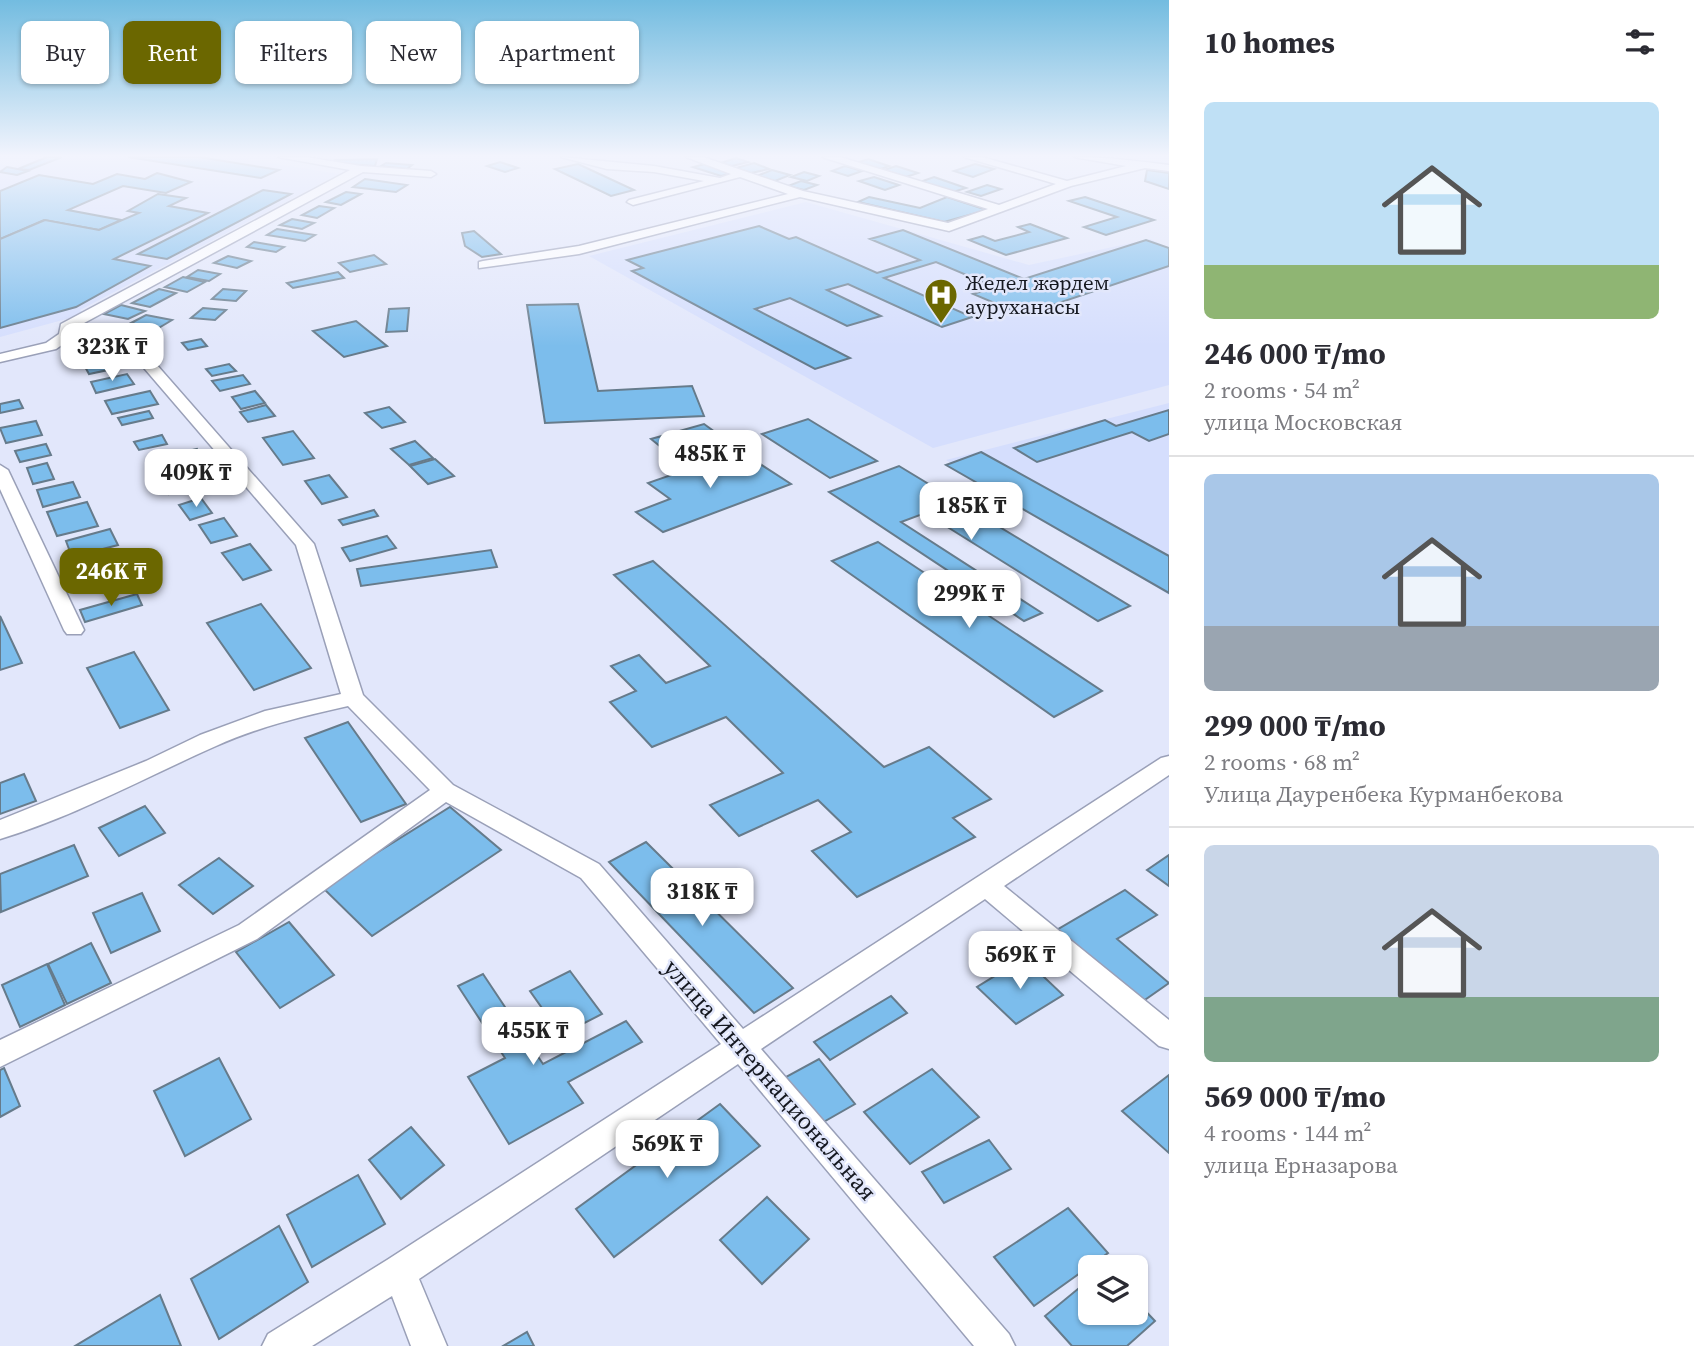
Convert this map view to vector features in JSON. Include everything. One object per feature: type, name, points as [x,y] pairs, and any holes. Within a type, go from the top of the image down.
[{"type":"street","points":[[0,358],[51,346],[66,336],[66,327],[266,220]]},
{"type":"street","points":[[483,265],[579,250],[698,220]]},
{"type":"street","points":[[913,220],[949,228],[971,220]]},
{"type":"street","name":"улица Интернациональная","points":[[66,336],[130,343],[305,544],[353,698],[445,791],[590,871],[997,1346]]},
{"type":"street","points":[[0,470],[74,630]]},
{"type":"street","points":[[0,830],[154,767],[208,740],[274,716],[353,698]]},
{"type":"street","points":[[280,1346],[399,1272],[1169,764]]},
{"type":"street","points":[[0,1054],[248,932],[445,791]]},
{"type":"street","points":[[986,885],[1169,1037]]},
{"type":"street","points":[[399,1272],[429,1346]]},
{"type":"shaded area","points":[[0,220],[252,220],[80,310],[85,314],[0,337]]},
{"type":"shaded area","name":"Жедел жәрдем ауруханасы","points":[[734,220],[869,220],[1029,265],[1150,239],[1169,248],[1169,385],[933,448],[589,256]]},
{"type":"shaded area","points":[[1169,403],[1169,595],[946,460]]},
{"type":"building","points":[[0,220],[121,220],[99,230],[44,220],[0,239]]},
{"type":"building","points":[[45,220],[99,230],[123,220],[194,220],[114,259],[150,266],[76,307],[0,328],[0,239]]},
{"type":"building","points":[[205,220],[242,220],[167,259],[138,254]]},
{"type":"building","points":[[290,220],[314,223],[302,229],[280,225]]},
{"type":"building","points":[[1108,220],[1154,220],[1106,235],[1084,227]]},
{"type":"building","points":[[1030,224],[1067,238],[1006,255],[969,240],[983,236],[995,241],[1029,232],[1018,227]]},
{"type":"building","points":[[759,226],[789,239],[796,237],[877,273],[920,260],[870,239],[903,230],[1024,279],[1146,240],[1169,248],[1169,266],[1023,315],[973,294],[995,287],[936,262],[884,278],[972,317],[942,327],[848,284],[827,290],[881,316],[847,326],[790,298],[755,309],[850,358],[815,369],[632,271],[643,268],[627,260]]},
{"type":"building","points":[[277,229],[315,235],[305,241],[267,235]]},
{"type":"building","points":[[474,231],[501,254],[482,257],[465,246],[462,233]]},
{"type":"building","points":[[254,242],[284,247],[276,252],[247,247]]},
{"type":"building","points":[[374,255],[386,264],[350,272],[339,263]]},
{"type":"building","points":[[228,256],[251,261],[237,268],[214,263]]},
{"type":"building","points":[[198,270],[220,274],[209,281],[187,277]]},
{"type":"building","points":[[338,272],[344,278],[293,288],[287,283]]},
{"type":"building","points":[[183,277],[205,282],[187,292],[165,287]]},
{"type":"building","points":[[159,289],[176,293],[150,307],[132,303]]},
{"type":"building","points":[[223,289],[246,291],[236,301],[212,299]]},
{"type":"building","points":[[578,304],[598,391],[692,386],[704,416],[545,423],[527,305]]},
{"type":"building","points":[[121,305],[145,311],[128,319],[104,314]]},
{"type":"building","points":[[203,308],[226,310],[215,320],[191,318]]},
{"type":"building","points":[[409,308],[407,331],[386,332],[389,309]]},
{"type":"building","points":[[146,315],[172,320],[157,329],[131,323]]},
{"type":"building","points":[[356,321],[387,346],[344,357],[313,331]]},
{"type":"building","points":[[201,339],[207,346],[188,350],[182,343]]},
{"type":"building","points":[[121,357],[127,366],[89,374],[84,365]]},
{"type":"building","points":[[229,364],[236,371],[212,376],[206,369]]},
{"type":"building","points":[[127,374],[134,384],[96,393],[91,382]]},
{"type":"building","points":[[243,375],[250,384],[220,391],[212,381]]},
{"type":"building","points":[[150,391],[158,404],[112,414],[105,401]]},
{"type":"building","points":[[255,391],[265,403],[241,409],[232,397]]},
{"type":"building","points":[[19,400],[23,408],[0,413],[0,404]]},
{"type":"building","points":[[266,405],[275,416],[248,422],[240,412]]},
{"type":"building","points":[[389,407],[405,422],[382,428],[365,413]]},
{"type":"building","points":[[1169,410],[1169,434],[1149,441],[1132,432],[1037,462],[1014,448],[1105,420],[1116,426]]},
{"type":"building","points":[[149,411],[153,418],[122,425],[118,418]]},
{"type":"building","points":[[808,419],[877,461],[830,478],[762,434]]},
{"type":"building","points":[[36,421],[42,435],[6,443],[0,428]]},
{"type":"building","points":[[704,424],[733,445],[678,461],[651,439]]},
{"type":"building","points":[[293,431],[314,458],[283,465],[263,438]]},
{"type":"building","points":[[162,435],[167,444],[139,450],[134,442]]},
{"type":"building","points":[[415,441],[433,458],[409,465],[391,449]]},
{"type":"building","points":[[46,444],[51,455],[20,462],[15,451]]},
{"type":"building","points":[[197,449],[208,466],[160,478],[150,460]]},
{"type":"building","points":[[740,451],[791,484],[663,532],[636,512],[670,499],[648,483]]},
{"type":"building","points":[[981,452],[1169,556],[1169,593],[946,465]]},
{"type":"building","points":[[435,459],[454,476],[428,484],[410,466]]},
{"type":"building","points":[[47,463],[54,479],[33,484],[27,468]]},
{"type":"building","points":[[899,466],[1130,606],[1098,621],[925,513],[901,522],[1042,613],[1024,621],[829,492]]},
{"type":"building","points":[[198,474],[205,485],[169,494],[163,482]]},
{"type":"building","points":[[329,475],[347,497],[322,504],[305,481]]},
{"type":"building","points":[[73,482],[80,497],[43,507],[37,490]]},
{"type":"building","points":[[201,498],[212,513],[190,520],[179,505]]},
{"type":"building","points":[[87,502],[98,526],[57,536],[47,512]]},
{"type":"building","points":[[374,510],[378,516],[343,525],[339,520]]},
{"type":"building","points":[[224,518],[237,536],[211,543],[199,525]]},
{"type":"building","points":[[110,529],[118,545],[72,557],[66,541]]},
{"type":"building","points":[[387,536],[396,548],[350,561],[342,548]]},
{"type":"building","points":[[878,542],[1102,691],[1054,717],[832,561]]},
{"type":"building","points":[[250,544],[271,570],[243,580],[222,553]]},
{"type":"building","points":[[491,550],[497,567],[361,586],[357,569]]},
{"type":"building","points":[[123,560],[132,578],[85,590],[78,572]]},
{"type":"building","points":[[653,561],[884,767],[929,747],[991,799],[953,818],[975,837],[857,897],[812,851],[851,832],[818,800],[739,836],[710,805],[783,773],[726,717],[652,747],[610,702],[636,691],[611,666],[639,655],[666,683],[710,666],[614,575]]},
{"type":"building","points":[[137,594],[142,605],[85,622],[80,610]]},
{"type":"building","points":[[261,604],[311,668],[254,690],[207,623]]},
{"type":"building","points":[[0,616],[22,663],[0,670]]},
{"type":"building","points":[[134,652],[169,710],[120,728],[87,668]]},
{"type":"building","points":[[348,722],[406,804],[361,822],[305,738]]},
{"type":"building","points":[[24,774],[36,801],[0,814],[0,783]]},
{"type":"building","points":[[145,806],[165,833],[119,856],[99,828]]},
{"type":"building","points":[[450,807],[501,850],[372,936],[322,887]]},
{"type":"building","points":[[646,842],[793,988],[754,1013],[609,862]]},
{"type":"building","points":[[74,845],[88,876],[1,912],[0,874]]},
{"type":"building","points":[[1169,855],[1169,886],[1147,870]]},
{"type":"building","points":[[219,858],[253,886],[213,914],[179,885]]},
{"type":"building","points":[[1125,890],[1157,915],[1117,939],[1169,983],[1139,1004],[1055,931]]},
{"type":"building","points":[[142,893],[160,931],[111,953],[93,913]]},
{"type":"building","points":[[289,922],[334,975],[280,1008],[236,952]]},
{"type":"building","points":[[91,943],[111,983],[67,1004],[48,964]]},
{"type":"building","points":[[1024,958],[1063,995],[1016,1024],[977,987]]},
{"type":"building","points":[[47,964],[65,1005],[20,1027],[2,985]]},
{"type":"building","points":[[570,971],[602,1014],[561,1035],[530,991]]},
{"type":"building","points":[[483,974],[543,1064],[626,1021],[642,1042],[568,1082],[583,1103],[509,1144],[468,1077],[505,1058],[458,986]]},
{"type":"building","points":[[891,996],[907,1013],[830,1060],[814,1042]]},
{"type":"building","points":[[219,1058],[251,1119],[185,1156],[154,1091]]},
{"type":"building","points":[[819,1059],[855,1104],[820,1124],[784,1078]]},
{"type":"building","points":[[4,1068],[20,1106],[0,1117],[0,1070]]},
{"type":"building","points":[[932,1069],[979,1117],[910,1164],[864,1112]]},
{"type":"building","points":[[1169,1075],[1169,1153],[1122,1111]]},
{"type":"building","points":[[720,1104],[760,1146],[614,1257],[576,1209]]},
{"type":"building","points":[[411,1127],[444,1165],[401,1199],[369,1160]]},
{"type":"building","points":[[989,1140],[1011,1169],[944,1203],[922,1172]]},
{"type":"building","points":[[358,1175],[385,1224],[312,1267],[287,1215]]},
{"type":"building","points":[[767,1197],[809,1239],[762,1284],[720,1240]]},
{"type":"building","points":[[1068,1208],[1108,1253],[1078,1255],[1078,1274],[1034,1306],[994,1257]]},
{"type":"building","points":[[279,1226],[308,1282],[219,1339],[191,1279]]},
{"type":"building","points":[[1078,1289],[1078,1325],[1148,1325],[1148,1314],[1155,1321],[1127,1346],[1072,1346],[1045,1316]]},
{"type":"building","points":[[160,1295],[181,1346],[75,1346]]},
{"type":"building","points":[[527,1332],[534,1346],[503,1346]]},
{"type":"place","name":"Жедел жәрдем ауруханасы","points":[[941,325]]}]
